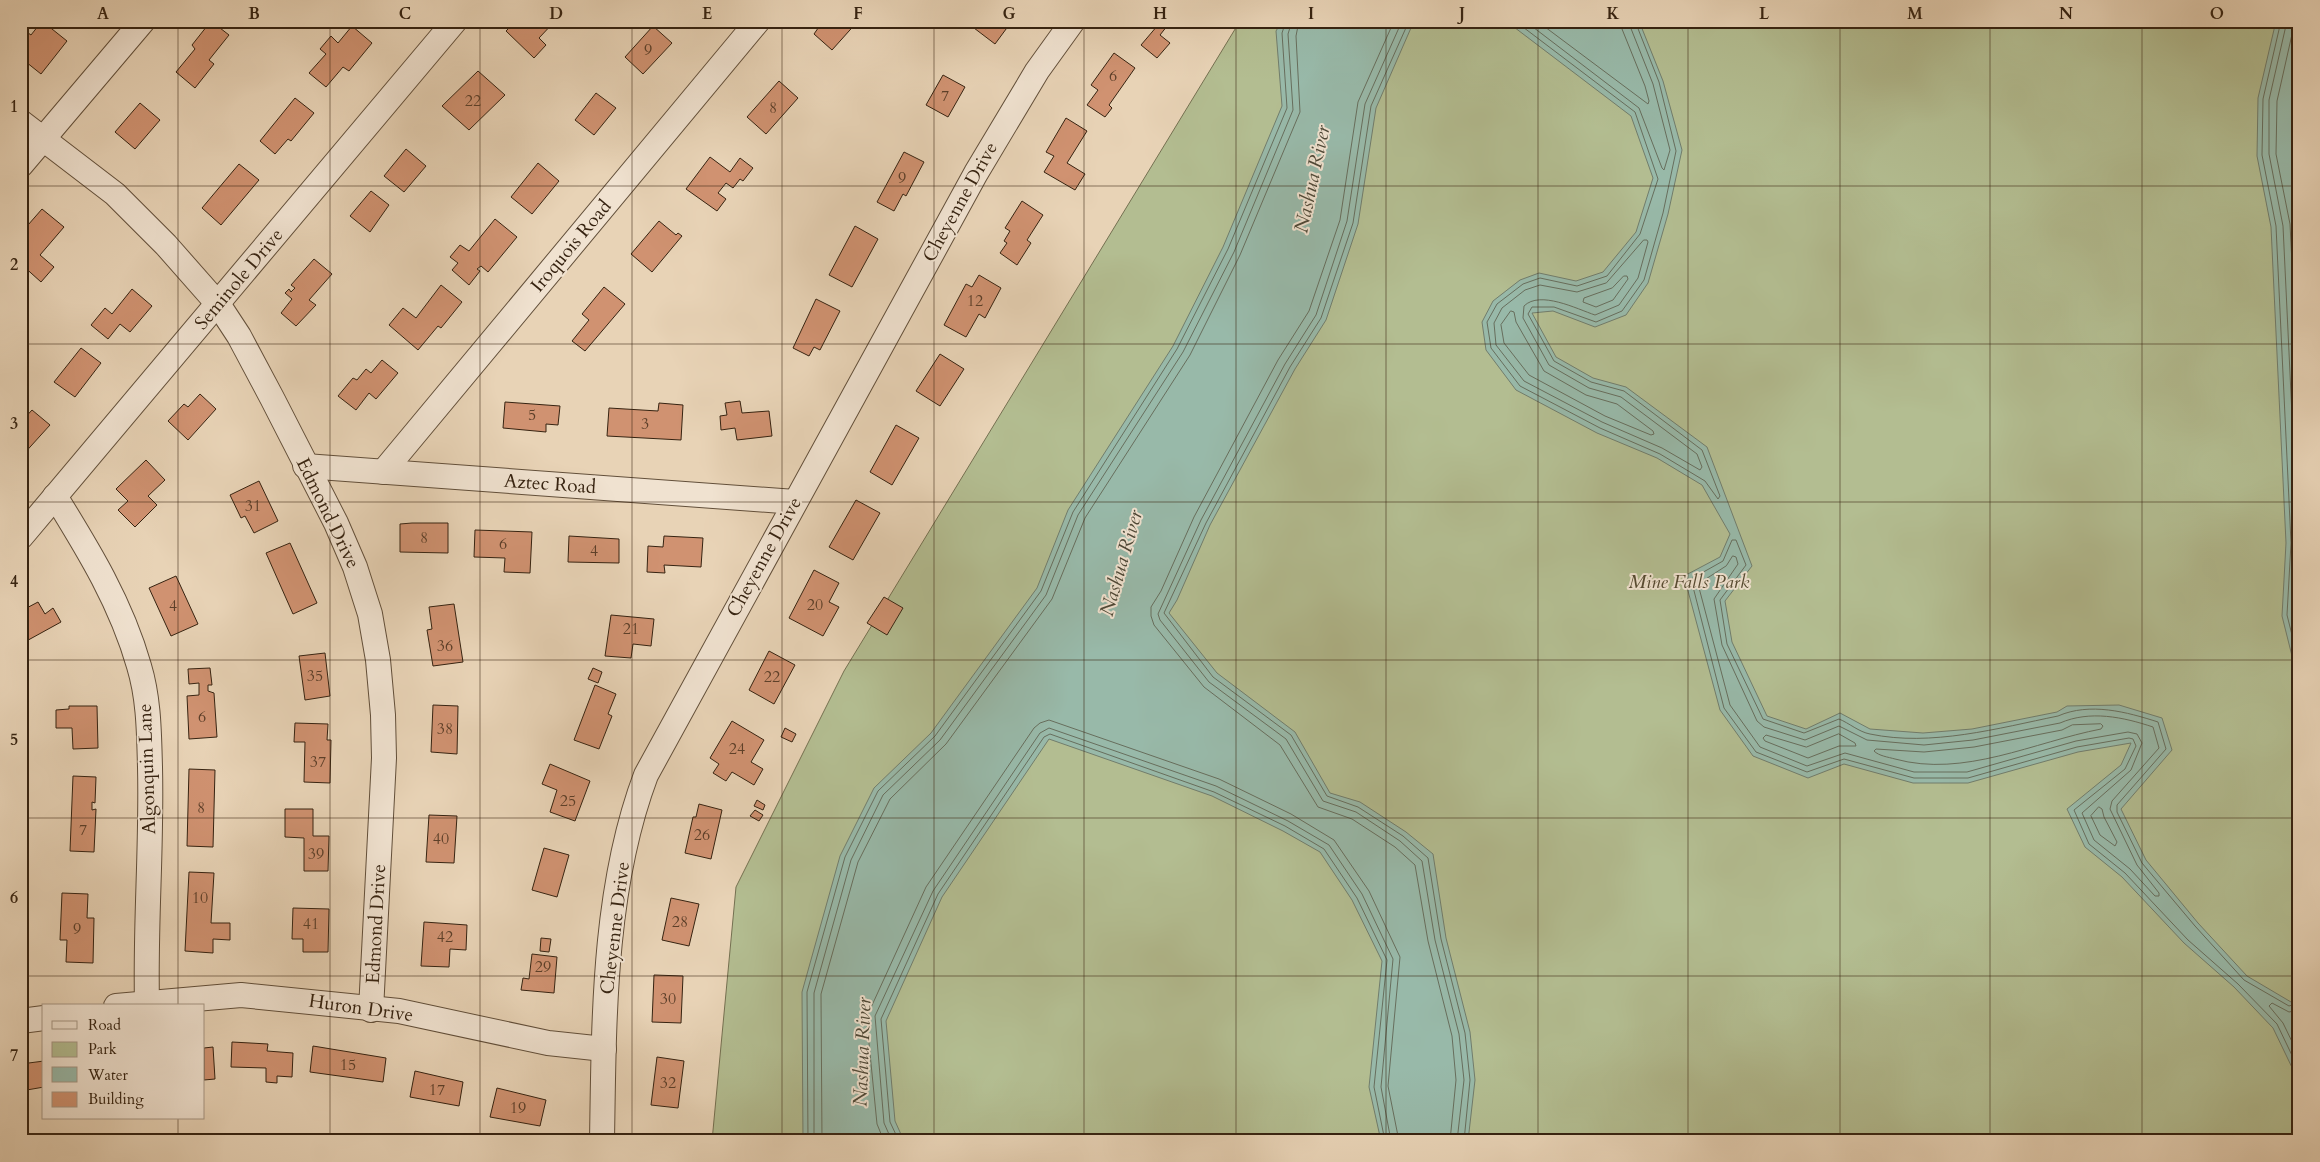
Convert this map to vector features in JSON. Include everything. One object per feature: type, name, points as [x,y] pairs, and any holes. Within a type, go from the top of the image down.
[{"type":"street","points":[[21,165],[143,21]]},
{"type":"street","name":"Seminole Drive","points":[[21,536],[456,21]]},
{"type":"street","name":"Iroquois Road","points":[[383,472],[758,21]]},
{"type":"street","name":"Cheyenne Drive","points":[[602,1141],[607,973],[624,855],[639,792],[664,738],[986,156],[1037,71],[1073,21]]},
{"type":"street","name":"Edmond Drive","points":[[21,122],[115,194],[166,245],[218,304],[239,336],[336,523],[355,567],[370,614],[378,660],[384,715],[384,758],[371,1010]]},
{"type":"street","name":"Aztec Road","points":[[305,466],[795,502]]},
{"type":"street","name":"Algonquin Lane","points":[[56,496],[102,573],[123,621],[139,667],[148,714],[151,811],[146,951],[147,1003]]},
{"type":"street","name":"Huron Drive","points":[[137,1004],[241,995],[340,1004],[371,1010],[399,1011],[548,1043],[604,1049]]},
{"type":"street","points":[[21,1021],[42,1018]]},
{"type":"green space","name":"Mine Falls Park","points":[[1240,21],[2299,21],[2299,1141],[712,1141],[736,887],[844,671]]},
{"type":"water","name":"Nashua River","points":[[1282,21],[1414,21],[1376,108],[1358,224],[1326,320],[1295,369],[1210,525],[1177,600],[1169,613],[1217,673],[1295,732],[1330,793],[1360,802],[1406,832],[1433,854],[1446,938],[1470,1032],[1475,1080],[1468,1141],[1381,1141],[1369,1087],[1382,961],[1352,900],[1320,852],[1283,831],[1212,796],[1049,739],[942,897],[886,1021],[895,1121],[904,1141],[803,1141],[802,992],[840,856],[874,788],[931,733],[1037,588],[1068,510],[1173,346],[1223,247],[1282,106],[1276,31]]},
{"type":"water","points":[[1506,21],[1639,21],[1663,81],[1682,150],[1668,214],[1648,283],[1626,315],[1595,327],[1553,311],[1532,313],[1556,357],[1593,378],[1626,387],[1707,447],[1752,566],[1725,601],[1732,642],[1767,716],[1806,729],[1840,713],[1870,729],[1923,733],[1972,729],[2057,712],[2067,706],[2119,705],[2162,718],[2172,750],[2121,809],[2146,860],[2198,923],[2247,976],[2291,1002],[2299,997],[2299,1082],[2273,1028],[2234,987],[2184,943],[2122,877],[2085,847],[2067,809],[2121,765],[2131,743],[2078,752],[1968,783],[1913,783],[1844,764],[1808,778],[1753,756],[1720,710],[1684,576],[1720,557],[1730,534],[1702,485],[1657,458],[1597,433],[1516,390],[1486,350],[1482,322],[1493,301],[1520,280],[1539,273],[1576,281],[1603,272],[1636,232],[1653,178],[1631,116]]},
{"type":"water","points":[[2276,21],[2299,21],[2299,684],[2282,616],[2286,543],[2271,227],[2257,156],[2258,98]]},
{"type":"building","points":[[42,21],[67,41],[41,74],[21,58],[21,33],[24,30],[31,35]]},
{"type":"building","points":[[211,21],[229,35],[209,60],[214,64],[195,88],[176,72],[195,49],[192,45]]},
{"type":"building","points":[[516,21],[555,21],[539,38],[546,45],[534,58],[506,31]]},
{"type":"building","points":[[823,21],[858,21],[832,50],[814,34]]},
{"type":"building","points":[[979,21],[1012,21],[995,44],[974,28]]},
{"type":"building","points":[[1153,21],[1171,21],[1160,35],[1170,43],[1157,58],[1141,45],[1158,25]]},
{"type":"building","points":[[352,26],[372,43],[349,71],[343,67],[326,87],[309,73],[326,54],[320,49],[331,36],[338,43]]},
{"type":"building","points":[[653,26],[672,43],[643,74],[625,57]]},
{"type":"building","points":[[1114,53],[1135,68],[1109,105],[1112,108],[1105,117],[1087,105],[1098,90],[1091,85]]},
{"type":"building","points":[[478,71],[505,95],[469,130],[442,106]]},
{"type":"building","points":[[943,75],[965,87],[948,117],[926,105]]},
{"type":"building","points":[[779,81],[798,98],[766,134],[747,117]]},
{"type":"building","points":[[596,93],[616,108],[594,135],[575,120]]},
{"type":"building","points":[[295,98],[314,113],[291,141],[288,139],[275,154],[260,141]]},
{"type":"building","points":[[140,103],[160,120],[135,149],[115,132]]},
{"type":"building","points":[[1066,118],[1087,131],[1067,163],[1085,174],[1075,190],[1044,172],[1054,156],[1046,152]]},
{"type":"building","points":[[406,149],[426,166],[404,192],[384,176]]},
{"type":"building","points":[[904,152],[924,162],[906,196],[903,194],[894,211],[877,202]]},
{"type":"building","points":[[710,157],[730,172],[740,158],[753,168],[743,181],[740,179],[733,188],[726,183],[718,193],[726,199],[717,211],[686,189]]},
{"type":"building","points":[[538,163],[559,181],[532,214],[511,197]]},
{"type":"building","points":[[239,164],[259,180],[221,225],[202,208]]},
{"type":"building","points":[[371,191],[389,205],[370,232],[350,216]]},
{"type":"building","points":[[1022,201],[1043,215],[1027,240],[1031,243],[1017,265],[1000,253],[1007,243],[1004,241],[1010,231],[1005,228]]},
{"type":"building","points":[[42,209],[64,227],[40,255],[54,267],[41,282],[21,264],[21,259],[29,251],[21,244],[21,233]]},
{"type":"building","points":[[495,219],[517,237],[488,272],[481,266],[477,269],[480,271],[469,285],[452,270],[458,263],[450,257],[460,245],[469,251]]},
{"type":"building","points":[[659,221],[676,235],[678,233],[682,236],[652,272],[631,254]]},
{"type":"building","points":[[855,226],[878,239],[852,287],[829,275]]},
{"type":"building","points":[[314,259],[332,274],[309,300],[316,305],[296,326],[281,313],[292,299],[285,293],[289,289],[291,292],[295,288],[291,285]]},
{"type":"building","points":[[979,275],[1001,288],[985,318],[979,314],[966,337],[944,325],[966,284],[972,287]]},
{"type":"building","points":[[441,285],[462,302],[441,328],[438,326],[418,350],[389,325],[403,308],[416,318]]},
{"type":"building","points":[[604,287],[625,304],[585,351],[572,341],[589,320],[582,314]]},
{"type":"building","points":[[132,289],[152,306],[130,332],[120,324],[108,339],[91,325],[105,308],[112,314]]},
{"type":"building","points":[[816,299],[840,311],[820,350],[814,347],[809,356],[793,348]]},
{"type":"building","points":[[81,348],[101,363],[75,397],[54,382]]},
{"type":"building","points":[[940,354],[964,369],[940,406],[916,391]]},
{"type":"building","points":[[382,360],[398,373],[376,399],[369,393],[356,410],[338,396],[353,378],[357,380],[366,369],[371,373]]},
{"type":"building","points":[[200,394],[216,409],[188,440],[168,421],[184,404],[188,407]]},
{"type":"building","points":[[740,401],[742,413],[769,411],[772,436],[737,440],[735,428],[721,430],[720,416],[727,415],[725,403]]},
{"type":"building","points":[[505,402],[560,406],[558,425],[546,424],[546,432],[503,428]]},
{"type":"building","points":[[659,403],[683,405],[681,440],[607,436],[609,408],[658,411]]},
{"type":"building","points":[[32,410],[50,425],[21,457],[21,422]]},
{"type":"building","points":[[896,425],[919,438],[892,485],[870,472]]},
{"type":"building","points":[[146,460],[165,480],[148,496],[157,505],[135,527],[118,510],[128,501],[116,489]]},
{"type":"building","points":[[259,481],[278,521],[254,533],[245,516],[241,518],[230,495]]},
{"type":"building","points":[[856,500],[880,513],[853,560],[829,547]]},
{"type":"building","points":[[448,523],[448,553],[400,552],[400,524]]},
{"type":"building","points":[[475,530],[532,532],[530,573],[504,572],[505,558],[474,557]]},
{"type":"building","points":[[569,536],[619,539],[619,563],[568,562]]},
{"type":"building","points":[[664,536],[703,538],[701,567],[664,565],[665,573],[647,572],[648,546],[663,547]]},
{"type":"building","points":[[290,543],[317,603],[293,614],[266,553]]},
{"type":"building","points":[[814,570],[839,583],[829,602],[839,607],[823,636],[789,618]]},
{"type":"building","points":[[176,576],[198,624],[171,636],[149,588]]},
{"type":"building","points":[[884,597],[903,608],[887,635],[867,623]]},
{"type":"building","points":[[38,602],[45,614],[53,608],[61,622],[21,644],[21,611]]},
{"type":"building","points":[[454,604],[463,662],[433,666],[427,630],[432,629],[429,607]]},
{"type":"building","points":[[611,615],[654,619],[651,646],[633,644],[631,658],[605,656]]},
{"type":"building","points":[[769,651],[795,665],[774,704],[749,690]]},
{"type":"building","points":[[325,653],[330,696],[305,700],[299,656]]},
{"type":"building","points":[[210,668],[212,685],[208,685],[208,691],[214,693],[217,737],[189,739],[187,696],[199,695],[199,683],[189,684],[188,669]]},
{"type":"building","points":[[593,668],[602,672],[598,683],[588,679]]},
{"type":"building","points":[[595,685],[616,694],[608,714],[612,716],[599,749],[574,740]]},
{"type":"building","points":[[433,705],[458,706],[457,754],[431,752]]},
{"type":"building","points":[[69,706],[97,706],[98,748],[73,749],[72,728],[56,728],[56,710],[69,709]]},
{"type":"building","points":[[732,721],[764,740],[751,762],[763,769],[754,785],[732,772],[726,781],[713,773],[719,764],[710,758]]},
{"type":"building","points":[[295,723],[328,724],[327,740],[331,740],[330,783],[304,782],[305,742],[294,742]]},
{"type":"building","points":[[785,728],[796,734],[792,742],[781,737]]},
{"type":"building","points":[[550,764],[590,781],[575,821],[550,812],[557,790],[542,784]]},
{"type":"building","points":[[189,769],[215,770],[213,847],[187,846]]},
{"type":"building","points":[[73,776],[96,777],[95,803],[92,802],[92,810],[96,809],[94,852],[70,851]]},
{"type":"building","points":[[757,800],[765,805],[763,810],[754,806]]},
{"type":"building","points":[[699,804],[722,810],[711,859],[685,853],[693,817],[696,817]]},
{"type":"building","points":[[285,809],[313,809],[313,836],[329,836],[328,871],[304,871],[304,838],[285,837]]},
{"type":"building","points":[[755,810],[763,815],[759,821],[750,816]]},
{"type":"building","points":[[429,815],[457,816],[454,863],[426,862]]},
{"type":"building","points":[[544,848],[569,855],[557,897],[532,890]]},
{"type":"building","points":[[189,872],[214,873],[211,923],[230,923],[230,940],[213,939],[213,953],[185,951]]},
{"type":"building","points":[[62,893],[88,894],[87,918],[94,918],[93,963],[66,962],[67,940],[60,940]]},
{"type":"building","points":[[671,898],[699,904],[689,946],[662,940]]},
{"type":"building","points":[[293,908],[329,909],[328,952],[303,952],[303,939],[292,939]]},
{"type":"building","points":[[424,922],[467,925],[466,950],[450,949],[449,967],[421,966]]},
{"type":"building","points":[[541,938],[551,939],[549,952],[540,951]]},
{"type":"building","points":[[532,954],[557,957],[554,993],[521,990],[523,978],[529,979]]},
{"type":"building","points":[[654,975],[683,976],[681,1023],[652,1022]]},
{"type":"building","points":[[232,1042],[268,1044],[267,1051],[293,1053],[292,1077],[277,1076],[277,1083],[266,1082],[266,1068],[231,1067]]},
{"type":"building","points":[[313,1046],[386,1058],[383,1082],[310,1072]]},
{"type":"building","points":[[213,1047],[215,1079],[205,1080],[205,1048]]},
{"type":"building","points":[[657,1057],[684,1061],[678,1108],[651,1105]]},
{"type":"building","points":[[42,1061],[42,1087],[21,1091],[21,1064]]},
{"type":"building","points":[[415,1071],[463,1082],[459,1106],[410,1097]]},
{"type":"building","points":[[497,1088],[546,1100],[540,1126],[490,1117]]}]
